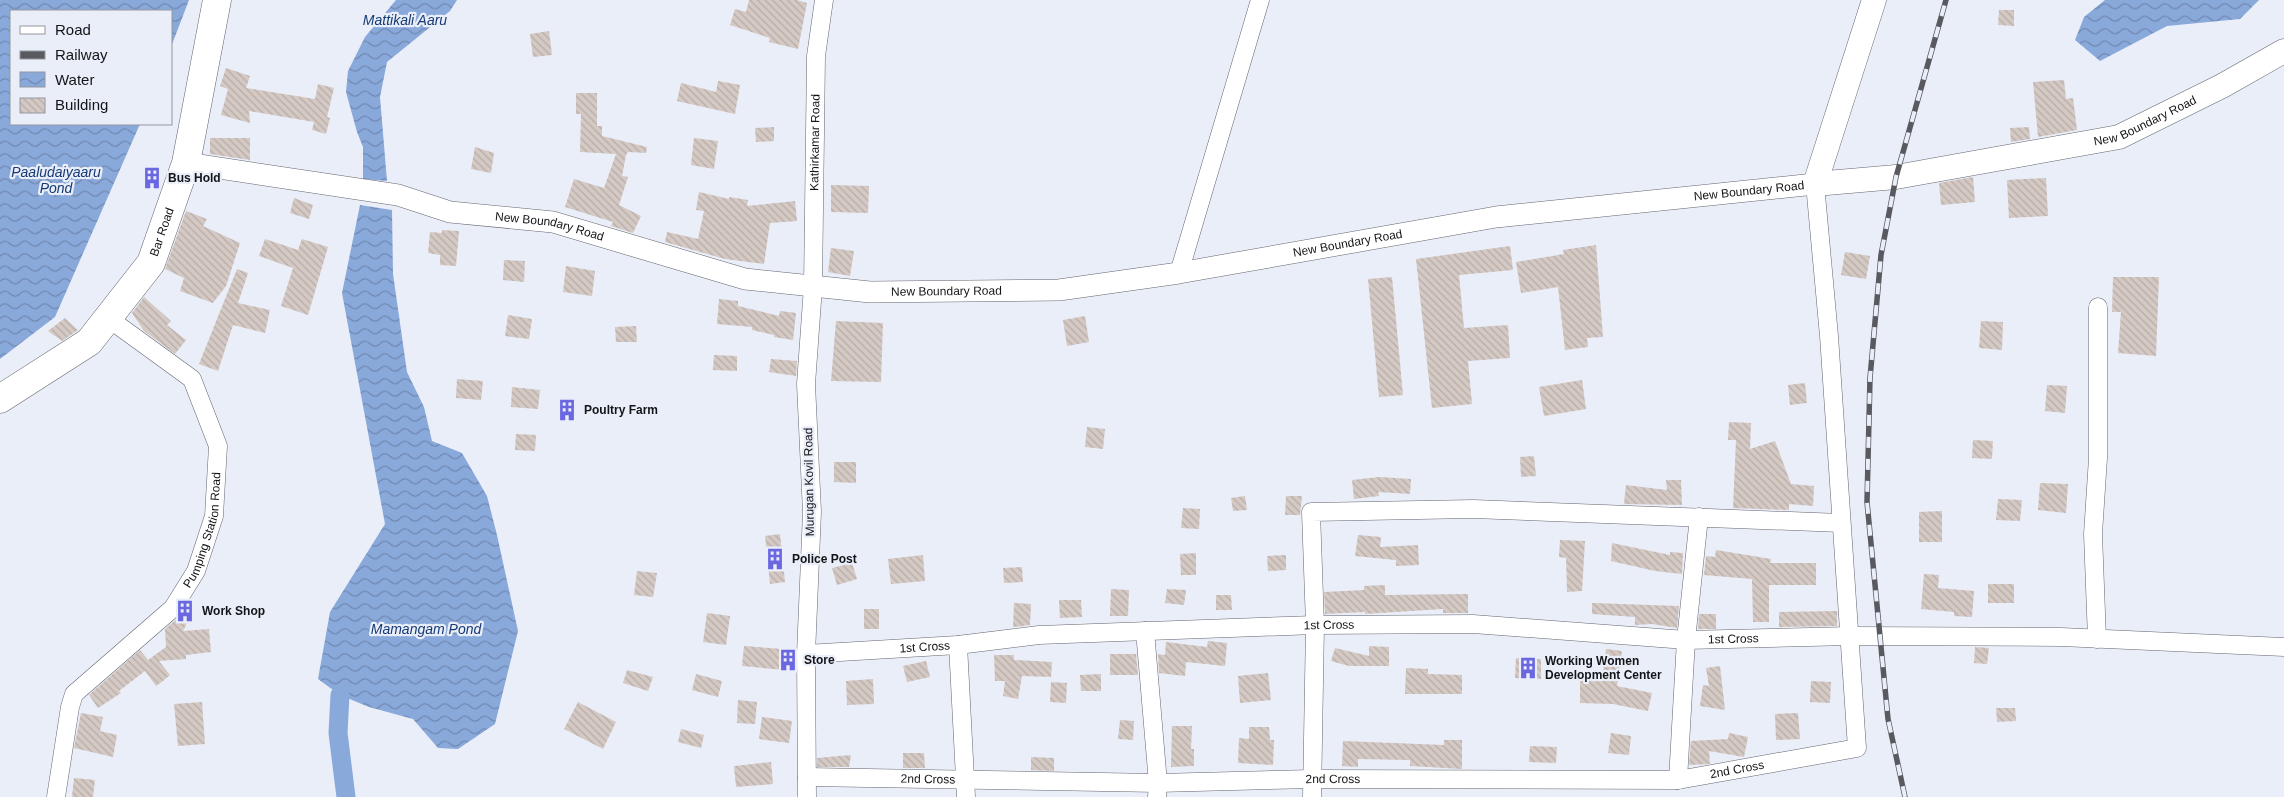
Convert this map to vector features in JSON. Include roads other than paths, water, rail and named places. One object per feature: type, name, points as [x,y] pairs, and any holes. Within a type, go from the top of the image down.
[{"type":"main road","name":"Bar Road","points":[[0,399],[89,342],[151,263],[186,163],[217,0]]},
{"type":"main road","points":[[1815,184],[1874,0]]},
{"type":"main road","name":"New Boundary Road","points":[[1815,184],[1896,177],[2120,137],[2222,86],[2284,51]]},
{"type":"street","name":"Kathirkamar Road","points":[[814,287],[816,56],[824,0]]},
{"type":"street","points":[[1179,274],[1260,0]]},
{"type":"street","name":"New Boundary Road","points":[[186,163],[398,195],[450,212],[553,222],[745,279],[870,292],[1059,290],[1179,274],[1496,217],[1815,184]]},
{"type":"street","points":[[1815,184],[1829,336],[1841,523],[1852,636]]},
{"type":"street","name":"Murugan Kovil Road","points":[[807,797],[806,654],[812,512],[806,384],[814,287]]},
{"type":"street","points":[[2097,639],[2093,534],[2098,458],[2098,308]]},
{"type":"street","name":"Pumping Station Road","points":[[56,797],[70,707],[74,694],[173,608],[196,571],[214,516],[218,446],[192,379],[108,318]]},
{"type":"street","points":[[1312,788],[1315,625],[1311,512],[1473,509],[1841,523]]},
{"type":"street","points":[[1678,780],[1686,640],[1699,517]]},
{"type":"street","name":"1st Cross","points":[[806,654],[958,645],[1039,635],[1315,625],[1473,624],[1686,640],[1852,636],[2097,639],[2284,647]]},
{"type":"street","points":[[1145,631],[1157,790]]},
{"type":"street","name":"2nd Cross","points":[[807,777],[966,788],[1157,790],[1678,780],[1857,748],[1852,636]]},
{"type":"street","points":[[958,645],[966,788]]},
{"type":"water","name":"Paaludaiyaaru Pond","points":[[0,0],[189,0],[172,44],[172,10],[10,10],[10,125],[140,125],[55,317],[0,359]]},
{"type":"water","name":"Mattikali Aaru","points":[[396,0],[457,0],[450,11],[387,62],[380,97],[387,181],[363,179],[363,147],[346,92],[348,71],[365,37]]},
{"type":"water","points":[[2105,0],[2259,0],[2240,19],[2167,26],[2100,61],[2075,40],[2084,17]]},
{"type":"water","name":"Mamangam Pond","points":[[360,205],[392,210],[393,274],[407,372],[424,407],[432,441],[462,453],[487,496],[518,631],[495,724],[458,749],[438,748],[413,719],[369,707],[340,695],[318,679],[330,612],[385,524],[342,293]]},
{"type":"waterway","points":[[340,695],[338,733],[346,797]]},
{"type":"railway","points":[[1905,797],[1888,719],[1867,502],[1870,378],[1881,255],[1896,177],[1946,0]]},
{"type":"place","name":"Bus Hold","points":[[152,178]]},
{"type":"place","name":"Poultry Farm","points":[[567,410]]},
{"type":"place","name":"Police Post","points":[[775,559]]},
{"type":"place","name":"Work Shop","points":[[185,611]]},
{"type":"place","name":"Store","points":[[788,660]]},
{"type":"place","name":"Working Women Development Center","points":[[1528,668]]}]
